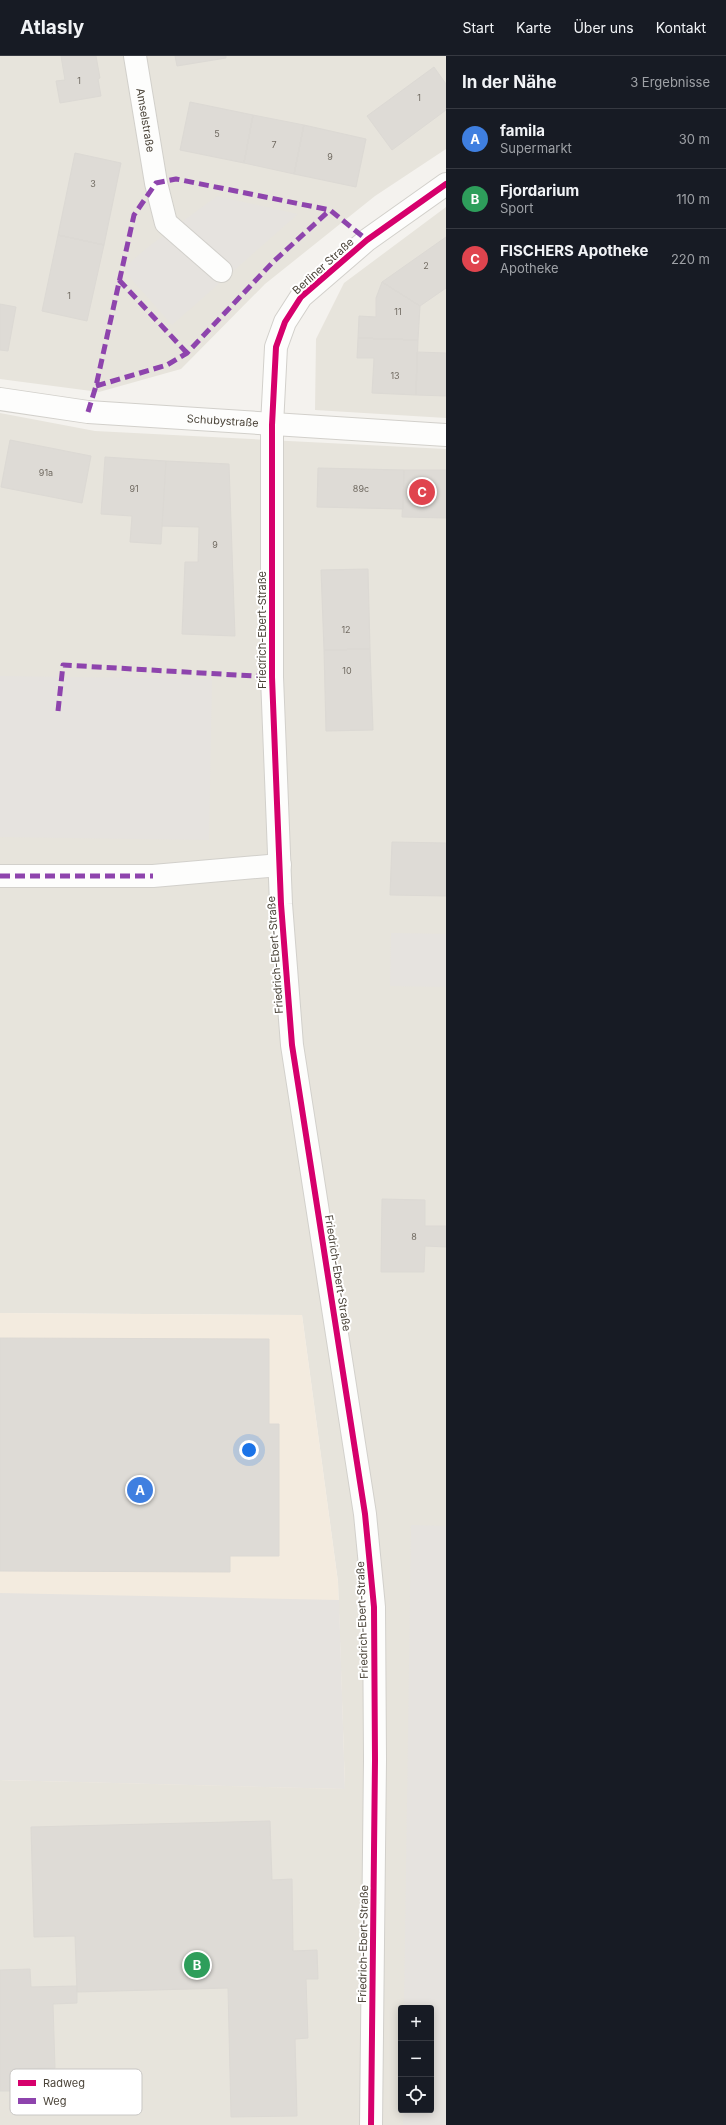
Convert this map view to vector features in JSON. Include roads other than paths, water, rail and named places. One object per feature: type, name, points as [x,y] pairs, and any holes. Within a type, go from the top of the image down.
[{"type":"street","name":"Amselstraße","points":[[135,56],[156,183],[166,223],[221,271]]},
{"type":"street","name":"Berliner Straße","points":[[272,425],[276,347],[285,322],[301,297],[367,240],[446,184]]},
{"type":"street","name":"Schubystraße","points":[[0,399],[88,412],[272,425],[446,434]]},
{"type":"street","name":"Friedrich-Ebert-Straße","points":[[272,425],[272,677],[281,904],[292,1045],[365,1514],[374,1607],[375,1760],[371,2125]]},
{"type":"street","points":[[0,876],[153,876],[280,865]]},
{"type":"place","name":"FISCHERS Apotheke","points":[[422,492]]},
{"type":"place","name":"famila","points":[[140,1490]]},
{"type":"place","name":"Fjordarium","points":[[197,1965]]}]
